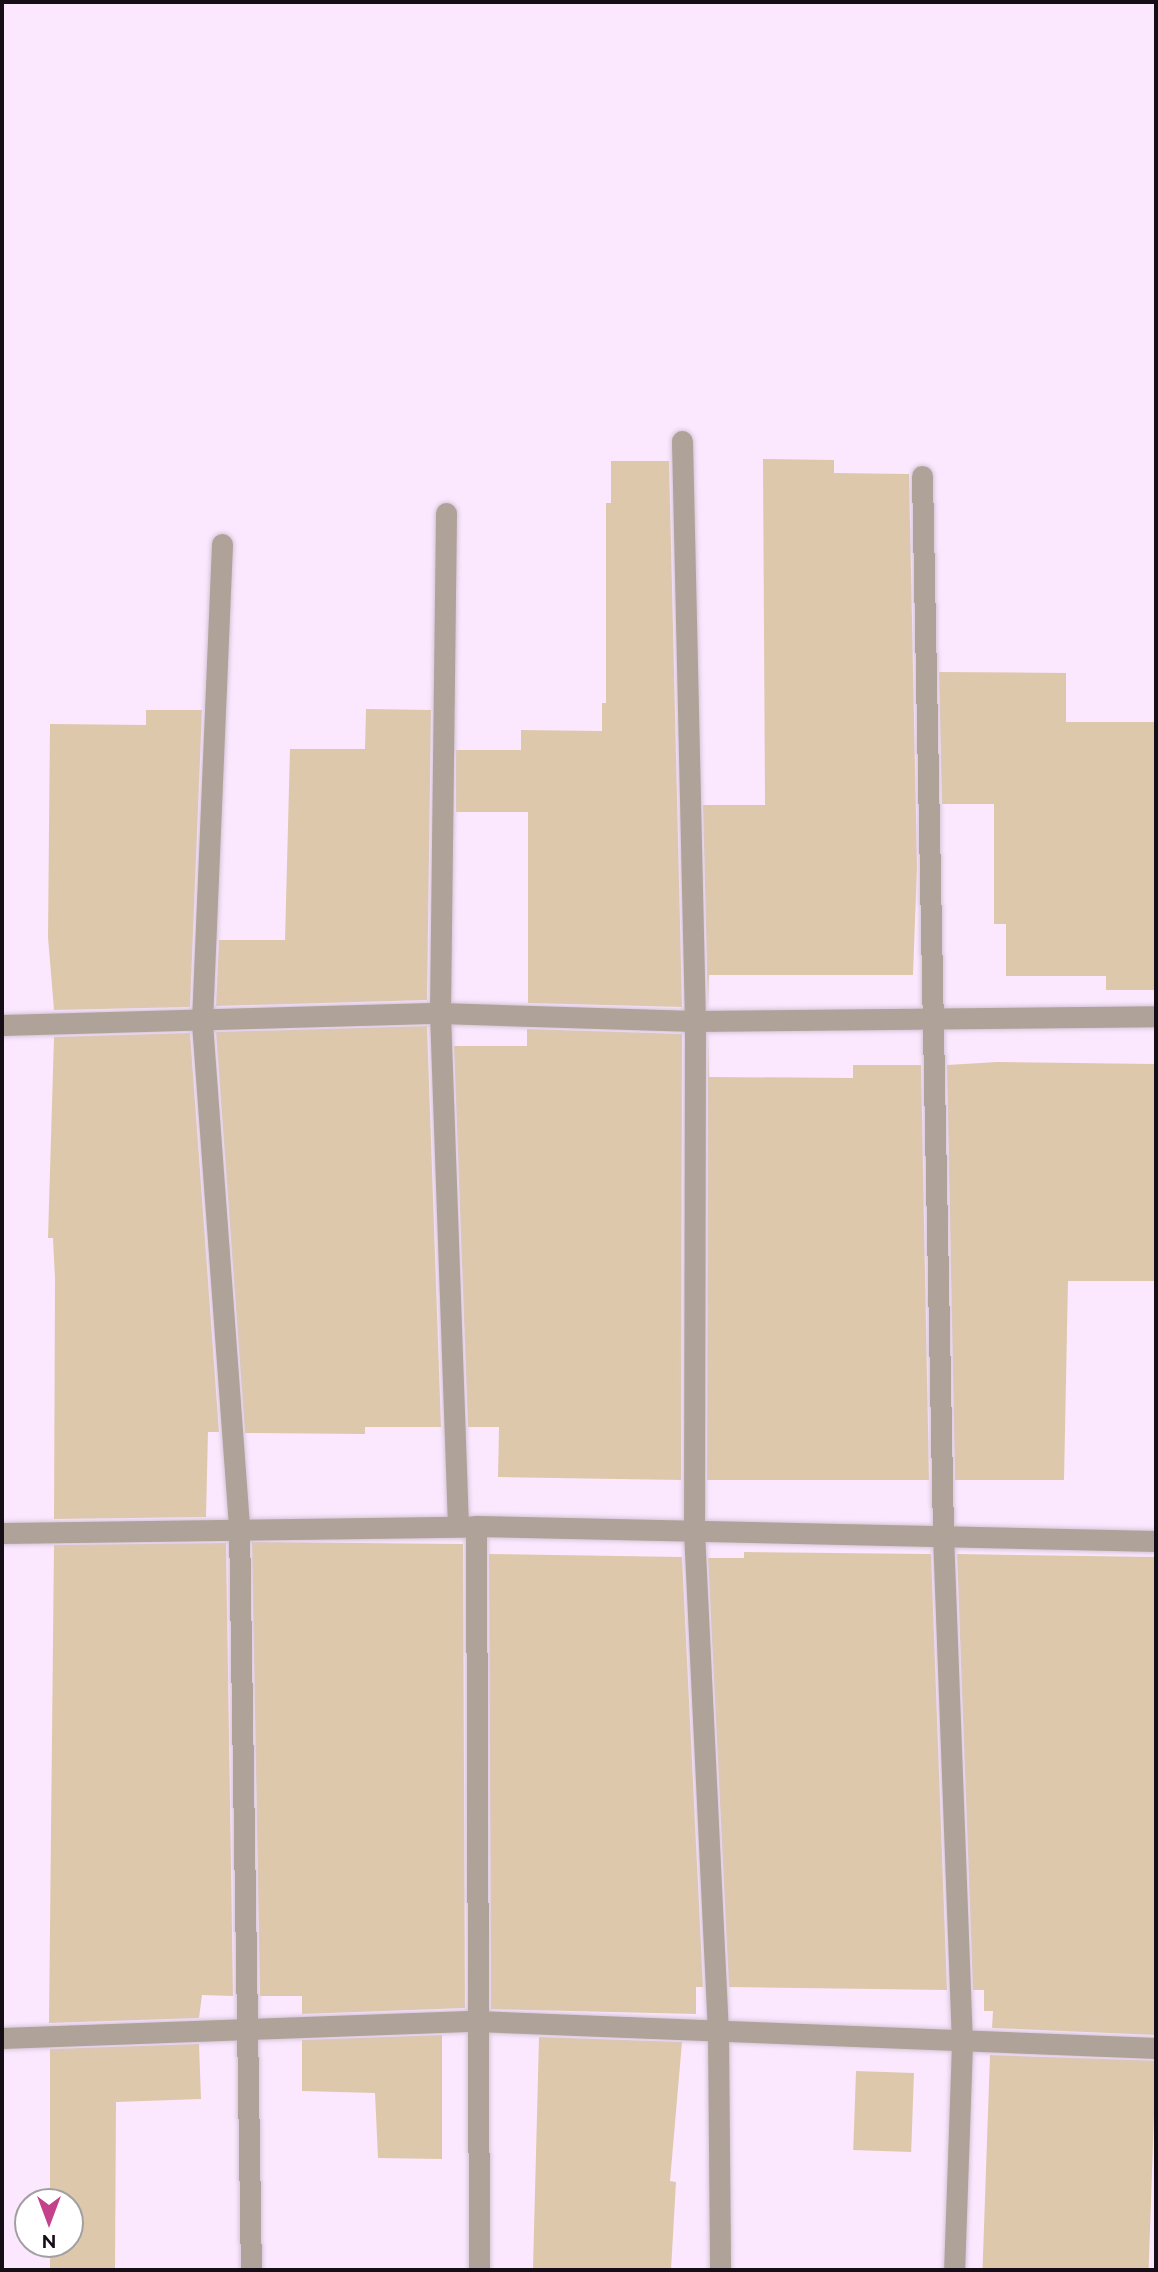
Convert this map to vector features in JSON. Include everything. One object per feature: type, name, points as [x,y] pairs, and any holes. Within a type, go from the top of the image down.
[{"type":"street","points":[[682,441],[695,1021],[694,1531],[718,2032],[720,2270]]},
{"type":"street","points":[[922,476],[943,1535],[962,2044],[954,2270]]},
{"type":"street","points":[[446,513],[440,1013],[467,1526],[479,2270]]},
{"type":"street","points":[[222,544],[202,1023],[239,1526],[250,2026],[251,2270]]},
{"type":"street","points":[[2,1026],[202,1023],[440,1013],[695,1021],[1156,1016]]},
{"type":"street","points":[[2,1533],[239,1526],[467,1526],[1156,1541]]},
{"type":"street","points":[[2,2038],[250,2026],[475,2021],[962,2044],[1156,2048]]},
{"type":"building","points":[[763,459],[834,460],[834,473],[909,474],[917,867],[913,975],[709,975],[708,1008],[703,805],[765,805]]},
{"type":"building","points":[[611,461],[669,461],[682,1007],[528,1003],[528,812],[456,812],[456,750],[521,750],[521,730],[602,731],[602,703],[606,703],[606,503],[611,503]]},
{"type":"building","points":[[939,672],[1066,673],[1066,722],[1156,722],[1156,990],[1106,990],[1106,976],[1006,976],[1006,924],[994,924],[994,804],[942,804]]},
{"type":"building","points":[[366,709],[431,710],[427,1000],[216,1006],[219,940],[285,940],[290,749],[365,749]]},
{"type":"building","points":[[146,710],[202,710],[190,1007],[54,1010],[48,937],[50,724],[146,725]]},
{"type":"building","points":[[427,1026],[441,1427],[365,1427],[365,1434],[245,1433],[216,1032]]},
{"type":"building","points":[[527,1029],[682,1034],[681,1480],[498,1477],[499,1427],[468,1427],[454,1046],[527,1046]]},
{"type":"building","points":[[190,1033],[219,1432],[208,1432],[206,1517],[54,1519],[55,1279],[53,1238],[48,1238],[54,1037]]},
{"type":"building","points":[[708,1034],[709,1077],[853,1078],[853,1065],[921,1065],[929,1480],[707,1480]]},
{"type":"building","points":[[997,1062],[1154,1064],[1156,1281],[1068,1281],[1064,1480],[955,1480],[947,1065]]},
{"type":"building","points":[[252,1542],[463,1544],[465,2008],[302,2014],[302,1996],[260,1996]]},
{"type":"building","points":[[226,1543],[233,1996],[202,1995],[199,2018],[49,2023],[54,1545]]},
{"type":"building","points":[[744,1552],[931,1554],[947,1990],[729,1987],[708,1558],[744,1558]]},
{"type":"building","points":[[489,1554],[682,1557],[703,1987],[696,1987],[696,2014],[491,2009]]},
{"type":"building","points":[[957,1554],[1156,1557],[1156,2035],[992,2028],[993,2011],[984,2011],[984,1990],[973,1990]]},
{"type":"building","points":[[442,2035],[442,2159],[378,2158],[375,2093],[302,2091],[302,2040]]},
{"type":"building","points":[[539,2037],[682,2042],[670,2181],[676,2182],[671,2270],[533,2269]]},
{"type":"building","points":[[199,2044],[201,2099],[116,2102],[115,2270],[50,2270],[50,2258],[84,2258],[84,2188],[50,2188],[50,2049]]},
{"type":"building","points":[[990,2055],[1156,2061],[1149,2270],[982,2270]]},
{"type":"building","points":[[856,2071],[914,2073],[911,2152],[853,2150]]}]
